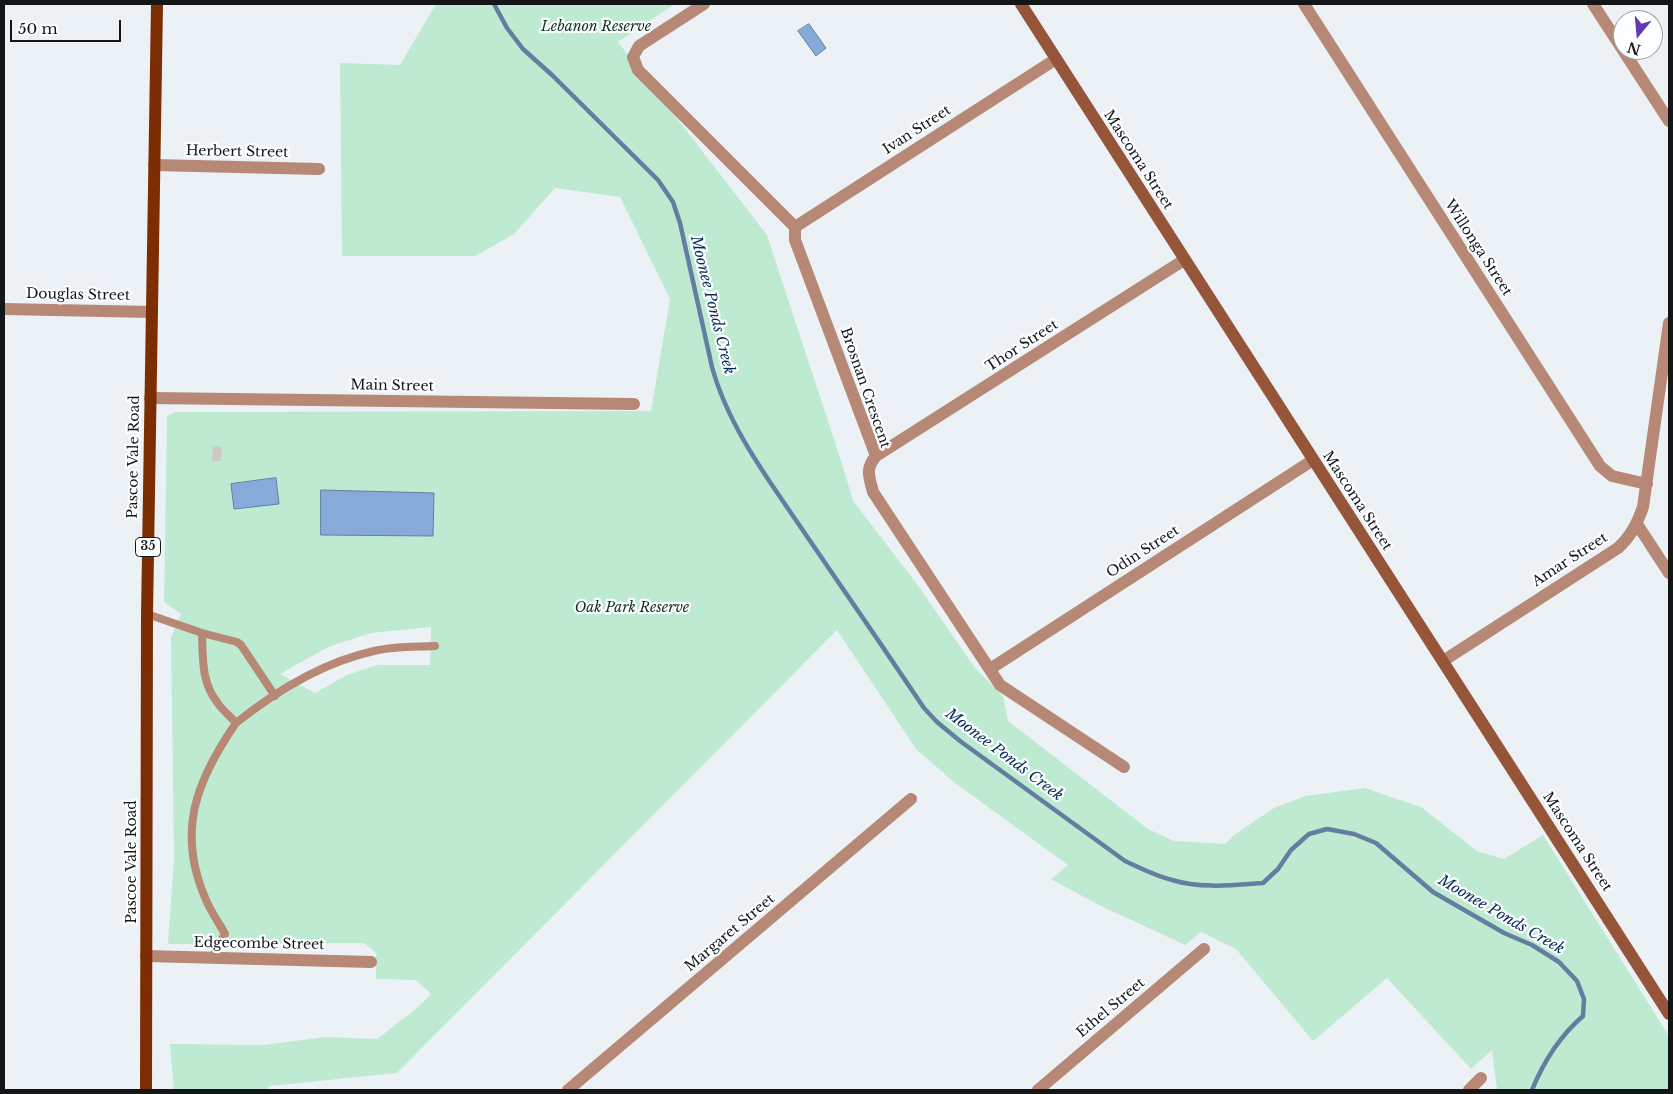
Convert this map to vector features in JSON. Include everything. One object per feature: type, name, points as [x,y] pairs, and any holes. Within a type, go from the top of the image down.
[{"type":"main road","name":"Pascoe Vale Road","points":[[146,1090],[147,614],[157,4]]},
{"type":"main road","name":"Mascoma Street","points":[[1020,4],[1669,1014]]},
{"type":"street","points":[[704,4],[639,46],[633,57],[638,70],[795,227]]},
{"type":"street","name":"Willonga Street","points":[[1304,4],[1600,466],[1612,476],[1647,484]]},
{"type":"street","points":[[1593,4],[1669,121]]},
{"type":"street","name":"Ivan Street","points":[[795,227],[1056,59]]},
{"type":"street","name":"Herbert Street","points":[[154,165],[319,169]]},
{"type":"street","name":"Brosnan Crescent","points":[[795,227],[796,240],[876,456],[871,463],[868,473],[873,492],[1000,685],[1124,767]]},
{"type":"street","name":"Thor Street","points":[[876,456],[1184,260]]},
{"type":"street","name":"Douglas Street","points":[[4,310],[152,312]]},
{"type":"street","name":"Amar Street","points":[[1443,661],[1618,548],[1629,538],[1637,524],[1643,507],[1669,323]]},
{"type":"street","name":"Main Street","points":[[150,398],[634,404]]},
{"type":"street","name":"Odin Street","points":[[990,669],[1313,460]]},
{"type":"street","points":[[1637,524],[1669,573]]},
{"type":"street","name":"Margaret Street","points":[[568,1090],[910,800]]},
{"type":"street","name":"Ethel Street","points":[[1038,1090],[1204,950]]},
{"type":"street","name":"Edgecombe Street","points":[[146,956],[371,962]]},
{"type":"street","points":[[1468,1090],[1481,1078]]},
{"type":"lane","points":[[147,614],[202,633],[237,642],[241,645],[274,696]]},
{"type":"lane","points":[[202,633],[203,669],[208,686],[216,702],[236,723]]},
{"type":"lane","points":[[212,958],[225,934],[207,902],[199,882],[192,858],[192,821],[196,802],[211,762],[236,723],[274,696],[303,679],[350,658],[376,650],[435,646]]},
{"type":"green space","points":[[436,4],[675,4],[618,42],[767,235],[853,501],[917,584],[975,668],[1003,696],[1008,721],[1148,829],[1174,841],[1225,844],[1234,835],[1274,808],[1305,796],[1365,788],[1421,807],[1477,851],[1504,859],[1543,835],[1669,1036],[1669,1090],[1497,1090],[1492,1050],[1471,1069],[1387,978],[1313,1041],[1236,949],[1201,932],[1185,945],[1097,904],[1051,879],[1068,865],[955,783],[916,749],[837,630],[397,1073],[270,1086],[265,1090],[174,1090],[170,1044],[264,1045],[325,1037],[377,1039],[417,1008],[431,994],[416,980],[376,979],[376,953],[364,943],[168,944],[174,858],[171,637],[181,614],[164,602],[167,416],[175,412],[651,411],[670,299],[620,197],[555,188],[514,234],[475,256],[342,256],[340,63],[400,65]],"holes":[[[431,627],[430,665],[378,665],[347,675],[315,693],[280,674],[328,647],[371,633]]]},
{"type":"water","points":[[809,24],[826,48],[816,56],[798,31]]},
{"type":"water","points":[[276,478],[279,504],[234,509],[231,484]]},
{"type":"water","points":[[321,490],[434,493],[433,536],[321,535]]},
{"type":"building","points":[[213,446],[222,447],[221,461],[212,461]]},
{"type":"waterway","name":"Moonee Ponds Creek","points":[[494,4],[507,28],[523,49],[552,75],[658,180],[673,202],[680,223],[712,367],[719,390],[740,434],[765,475],[924,708],[937,722],[960,741],[1125,861],[1172,880],[1194,885],[1263,883],[1278,869],[1291,850],[1309,834],[1327,829],[1354,834],[1376,843],[1433,892],[1504,933],[1532,945],[1559,962],[1577,981],[1584,999],[1583,1016],[1553,1050],[1532,1090]]},
{"type":"park label","name":"Lebanon Reserve","points":[[596,27]]},
{"type":"park label","name":"Oak Park Reserve","points":[[632,608]]}]
